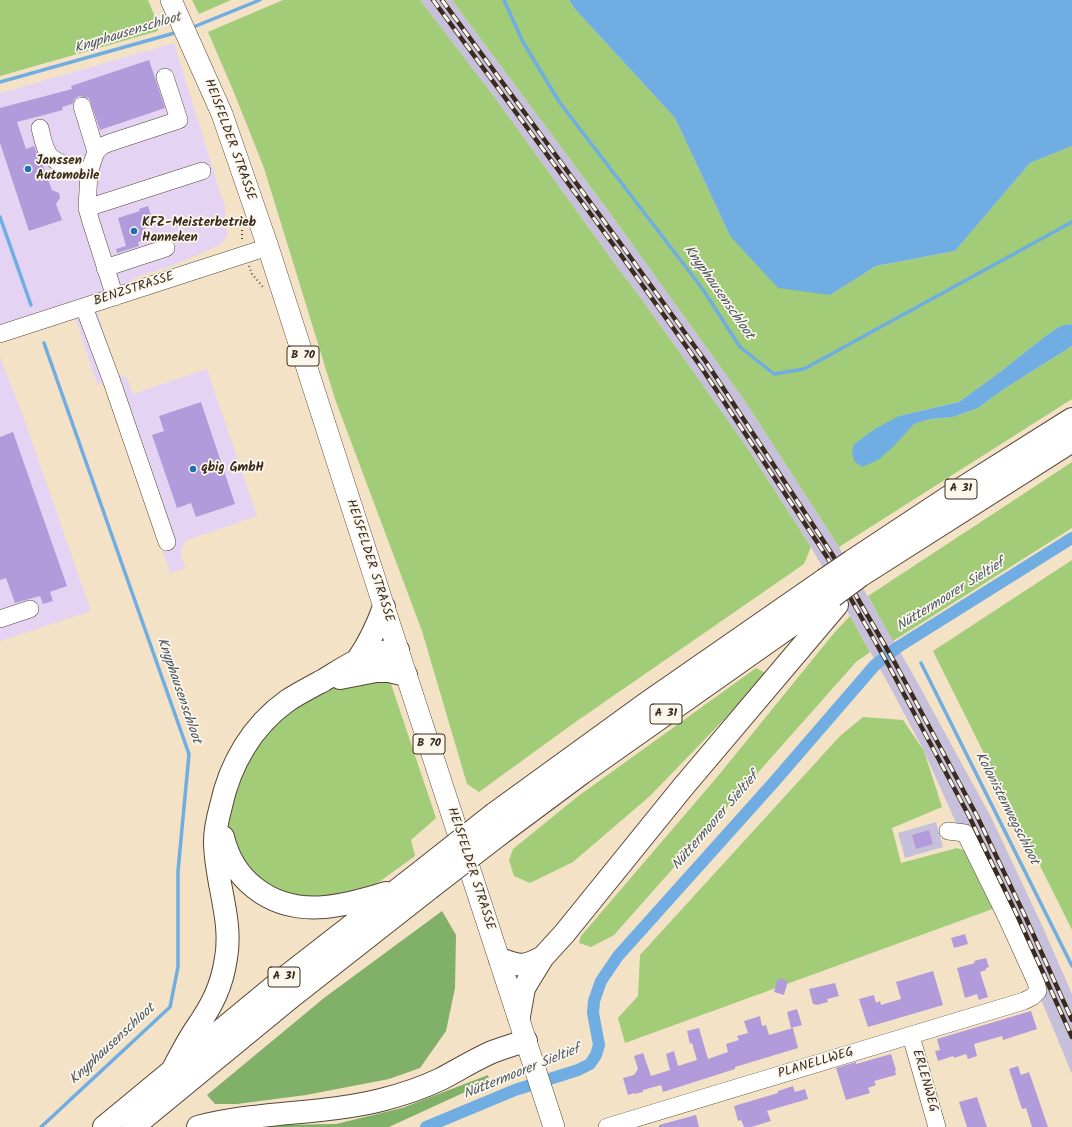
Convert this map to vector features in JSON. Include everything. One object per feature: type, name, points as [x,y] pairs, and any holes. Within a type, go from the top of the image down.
[{"type":"highway","name":"A 31","points":[[842,584],[964,487],[1072,419]]},
{"type":"highway","name":"A 31","points":[[133,1127],[290,998],[427,879],[647,703],[1072,441]]},
{"type":"highway","points":[[518,1016],[524,988],[543,957],[564,934],[683,787],[842,584]]},
{"type":"highway","points":[[358,659],[368,645],[376,629],[384,607]]},
{"type":"highway","points":[[173,1069],[195,1030],[211,1006],[222,980],[226,958],[226,920],[215,841],[218,818],[227,781],[234,763],[244,746],[259,727],[278,708],[297,694],[358,659],[384,651],[398,650]]},
{"type":"highway","points":[[317,683],[352,674],[376,671],[390,671],[406,675]]},
{"type":"highway","points":[[218,818],[228,855],[240,874],[260,892],[280,902],[295,907],[321,908],[353,902],[399,889]]},
{"type":"highway","name":"A 31","points":[[104,1127],[283,979],[399,889],[427,879]]},
{"type":"highway","points":[[500,959],[516,966],[530,964],[543,957]]},
{"type":"highway","points":[[198,1127],[216,1122],[342,1107],[380,1100],[412,1091],[440,1079],[492,1052],[526,1041]]},
{"type":"main road","name":"HEISFELDER STRASSE","points":[[173,4],[222,114],[268,247],[554,1127]]},
{"type":"street","points":[[115,297],[87,208],[89,173],[96,152],[102,146],[179,120],[165,77]]},
{"type":"street","points":[[82,106],[96,152]]},
{"type":"street","points":[[40,128],[48,154],[52,158],[89,173]]},
{"type":"street","points":[[87,208],[202,172]]},
{"type":"street","name":"BENZSTRASSE","points":[[0,334],[268,247]]},
{"type":"street","points":[[105,268],[166,248]]},
{"type":"street","points":[[84,307],[111,379],[167,542]]},
{"type":"street","points":[[0,619],[30,609]]},
{"type":"street","name":"PLANELLWEG","points":[[607,1127],[911,1036],[1024,1001],[1032,997],[1038,991],[1036,982],[1006,916],[965,833],[948,831]]},
{"type":"street","name":"ERLENWEG","points":[[911,1036],[937,1127]]},
{"type":"shaded area","points":[[420,0],[452,0],[607,209],[745,401],[839,547],[910,669],[991,817],[1040,921],[1072,994],[1072,1074],[1045,1009],[998,907],[969,852],[924,751],[889,685],[811,547],[746,446],[643,301],[495,98]]},
{"type":"shaded area","points":[[174,43],[225,208],[227,237],[220,245],[174,265],[134,278],[97,311],[117,374],[127,378],[133,394],[207,369],[257,516],[187,540],[181,551],[185,568],[170,573],[106,382],[97,384],[75,318],[0,343],[0,93]]},
{"type":"shaded area","points":[[0,357],[22,413],[91,611],[0,641]]},
{"type":"shaded area","points":[[936,822],[943,847],[905,858],[898,833]]},
{"type":"green space","points":[[0,0],[148,0],[158,24],[158,31],[0,76]]},
{"type":"green space","points":[[192,0],[231,0],[199,14]]},
{"type":"green space","points":[[283,0],[420,0],[495,98],[643,301],[746,446],[811,547],[804,564],[574,723],[479,792],[467,784],[422,631],[335,399],[264,168],[208,32]]},
{"type":"green space","points":[[452,0],[569,0],[574,8],[675,118],[730,236],[830,295],[876,266],[955,251],[1030,163],[1072,146],[1072,325],[1060,326],[1048,334],[959,402],[899,416],[905,432],[914,424],[930,419],[953,417],[978,408],[1001,391],[1072,346],[1072,399],[839,547],[745,401],[607,209]]},
{"type":"green space","points":[[1072,462],[1072,528],[893,641],[868,596]]},
{"type":"green space","points":[[1072,560],[1072,930],[933,651]]},
{"type":"green space","points":[[850,616],[870,652],[856,662],[614,935],[591,947],[579,943],[581,936],[718,776],[834,633]]},
{"type":"green space","points":[[756,668],[764,672],[764,678],[650,796],[573,862],[530,883],[514,876],[509,860],[513,849],[577,797]]},
{"type":"green space","points":[[390,681],[436,818],[411,840],[415,856],[379,882],[355,895],[321,904],[260,885],[232,842],[229,827],[229,799],[264,728],[332,684]]},
{"type":"green space","points":[[863,717],[903,720],[924,751],[942,807],[892,828],[901,863],[957,848],[969,852],[998,907],[625,1043],[618,1018],[638,996],[640,955],[840,736]]},
{"type":"green space","points":[[442,911],[456,935],[455,988],[446,1031],[420,1068],[389,1079],[306,1095],[237,1104],[215,1104],[207,1095],[324,998]]},
{"type":"green space","points":[[488,1075],[489,1081],[389,1127],[266,1127],[281,1125],[336,1124],[402,1108]]},
{"type":"water","points":[[569,0],[1072,0],[1072,146],[1030,163],[955,251],[876,266],[830,295],[778,288],[730,236],[675,118],[574,8]]},
{"type":"water","points":[[1072,325],[1072,346],[1001,391],[978,408],[953,417],[930,419],[914,424],[892,448],[878,460],[862,467],[854,461],[852,452],[854,444],[875,429],[899,416],[959,402],[1048,334],[1060,326]]},
{"type":"building","points":[[149,60],[165,108],[100,130],[89,98],[79,96],[72,104],[62,107],[63,110],[17,122],[26,149],[34,146],[52,190],[59,193],[60,198],[56,204],[62,220],[29,231],[0,143],[0,108],[72,89],[71,86]]},
{"type":"building","name":"KFZ-Meisterbetrieb Hanneken","points":[[148,206],[153,222],[144,224],[148,239],[138,242],[139,246],[117,253],[116,249],[126,246],[118,218],[140,211],[139,209]]},
{"type":"building","name":"qbig GmbH","points":[[201,402],[235,504],[196,517],[191,503],[177,508],[152,435],[164,431],[159,416]]},
{"type":"building","points":[[13,432],[67,586],[50,592],[53,601],[43,604],[40,596],[15,603],[6,578],[0,580],[0,437]]},
{"type":"building","points":[[929,830],[933,844],[916,849],[912,835]]},
{"type":"building","points":[[965,934],[968,944],[954,948],[951,938]]},
{"type":"building","points":[[986,958],[989,967],[980,972],[988,997],[979,1000],[977,994],[965,998],[957,968]]},
{"type":"building","points":[[933,971],[943,1005],[868,1027],[859,999],[874,995],[876,1003],[880,1001],[881,1005],[901,999],[896,982]]},
{"type":"building","points":[[778,978],[788,981],[784,995],[774,992]]},
{"type":"building","points":[[835,983],[839,996],[827,999],[828,1002],[817,1005],[813,1004],[809,989]]},
{"type":"building","points":[[797,1009],[802,1025],[791,1028],[787,1012]]},
{"type":"building","points":[[1031,1011],[1037,1029],[1003,1040],[1002,1036],[974,1044],[977,1056],[968,1059],[966,1054],[954,1058],[953,1056],[938,1061],[935,1051],[940,1050],[937,1039]]},
{"type":"building","points":[[760,1016],[762,1026],[766,1025],[769,1035],[793,1028],[798,1048],[735,1067],[735,1069],[663,1092],[661,1085],[643,1090],[643,1092],[628,1095],[623,1078],[634,1075],[638,1069],[634,1056],[643,1053],[651,1076],[670,1070],[666,1054],[674,1051],[678,1066],[697,1060],[692,1043],[690,1044],[687,1031],[699,1028],[708,1059],[728,1052],[726,1044],[739,1040],[737,1036],[748,1033],[744,1021]]},
{"type":"building","points":[[891,1054],[896,1075],[874,1081],[876,1085],[868,1088],[870,1093],[846,1100],[836,1068]]},
{"type":"building","points":[[1018,1066],[1021,1075],[1029,1072],[1048,1127],[1032,1127],[1026,1108],[1022,1109],[1009,1069]]},
{"type":"building","points":[[793,1086],[795,1092],[805,1089],[808,1099],[767,1111],[771,1121],[751,1127],[744,1127],[741,1120],[738,1121],[734,1106],[778,1093],[778,1091]]},
{"type":"building","points":[[977,1097],[987,1127],[967,1127],[959,1102]]},
{"type":"building","points":[[696,1115],[699,1127],[659,1127],[659,1125]]},
{"type":"waterway","name":"Knyphausenschloot","points":[[191,28],[260,0]]},
{"type":"waterway","name":"Knyphausenschloot","points":[[504,0],[523,42],[560,103],[702,288],[740,347],[774,374],[804,369],[1072,222]]},
{"type":"waterway","name":"Knyphausenschloot","points":[[0,82],[178,32]]},
{"type":"waterway","name":"Knyphausenschloot","points":[[0,217],[31,305]]},
{"type":"waterway","name":"Knyphausenschloot","points":[[41,1127],[170,1007],[178,967],[178,871],[189,754],[44,343]]},
{"type":"waterway","name":"Nüttermoorer Sieltief","points":[[426,1127],[515,1090],[578,1070],[590,1064],[596,1055],[599,1045],[593,1013],[594,1001],[601,981],[618,956],[774,782],[875,665],[898,647],[1072,538]]},
{"type":"waterway","name":"Kolonistenwegschloot","points":[[921,663],[1072,966]]},
{"type":"railway","points":[[433,0],[618,251],[701,367],[827,557],[889,666],[969,816],[1018,917],[1072,1037]]},
{"type":"railway","points":[[442,0],[706,362],[832,554],[895,663],[977,816],[1024,914],[1072,1020]]},
{"type":"place","name":"Janssen Automobile","points":[[28,169]]},
{"type":"place","name":"KFZ-Meisterbetrieb Hanneken","points":[[134,231]]},
{"type":"place","name":"qbig GmbH","points":[[193,469]]}]
